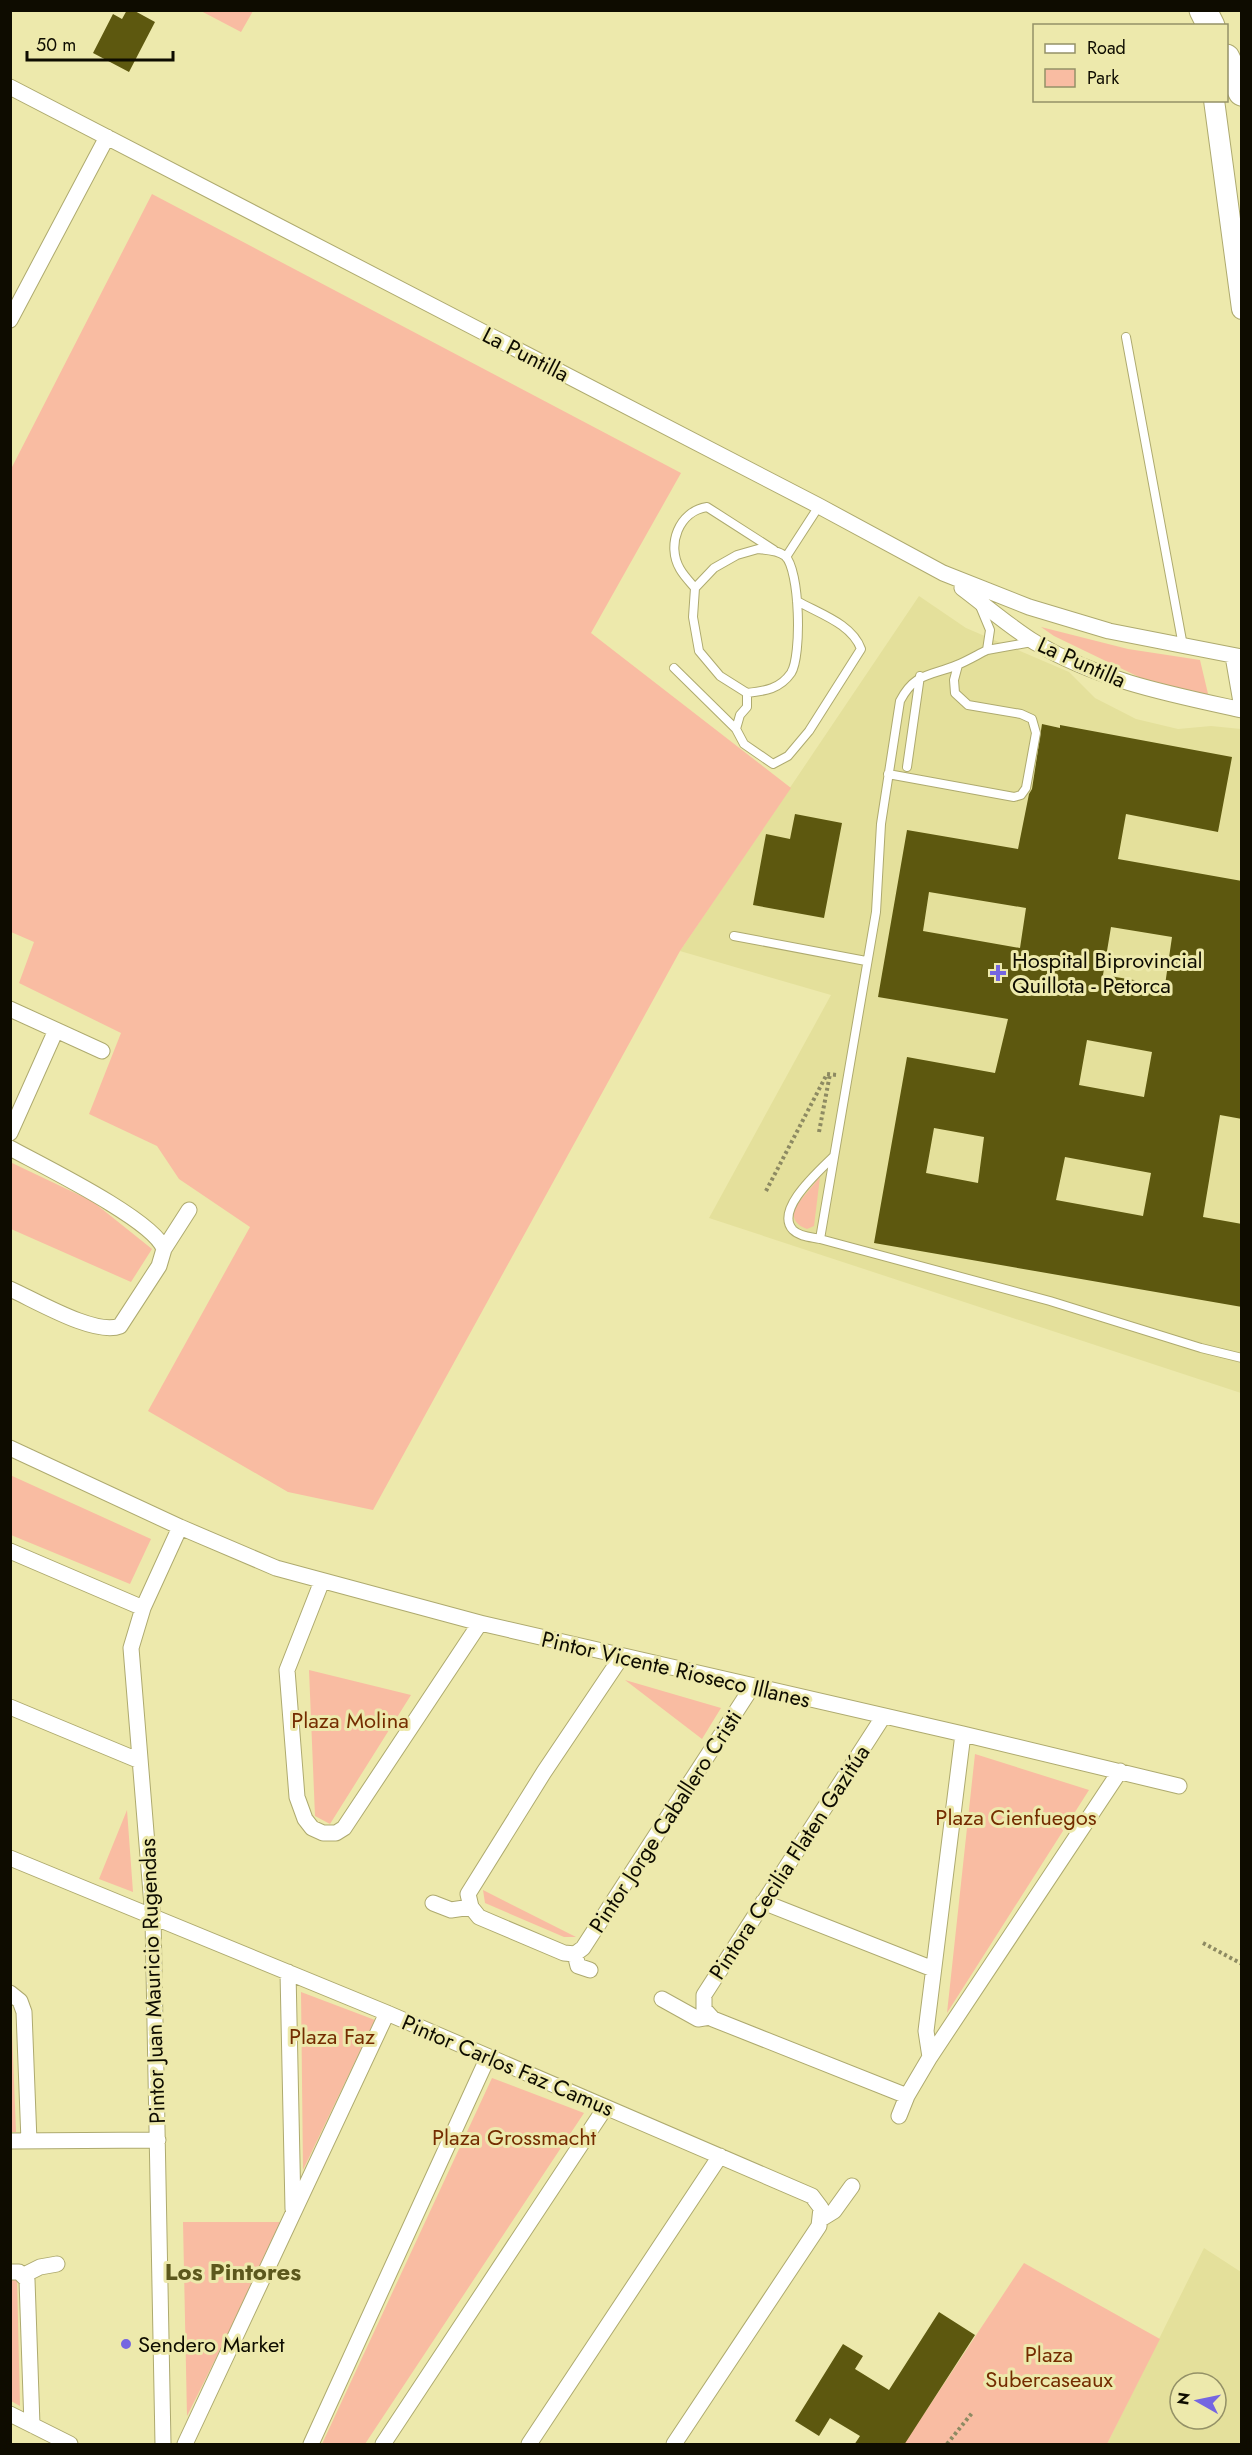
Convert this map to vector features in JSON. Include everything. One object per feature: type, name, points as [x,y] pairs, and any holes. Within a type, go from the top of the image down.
[{"type":"highway","points":[[1203,10],[1210,24]]},
{"type":"highway","points":[[1228,59],[1242,93]]},
{"type":"street","name":"La Puntilla","points":[[10,87],[819,506],[943,573],[1018,603],[1072,621],[1238,657]]},
{"type":"street","points":[[1214,102],[1242,309]]},
{"type":"street","points":[[10,320],[107,137]]},
{"type":"street","name":"La Puntilla","points":[[943,573],[1034,642],[1058,655],[1134,686],[1242,709]]},
{"type":"street","points":[[1238,657],[1242,709]]},
{"type":"street","points":[[10,1009],[102,1051]]},
{"type":"street","points":[[10,1133],[56,1030]]},
{"type":"street","points":[[10,1148],[98,1195],[151,1232],[162,1243],[164,1249]]},
{"type":"street","points":[[10,1289],[98,1327],[120,1326],[159,1266],[164,1249],[189,1210]]},
{"type":"street","name":"Pintor Vicente Rioseco Illanes","points":[[10,1448],[180,1527],[276,1568],[480,1623],[1179,1786]]},
{"type":"street","name":"Pintor Juan Mauricio Rugendas","points":[[163,2445],[153,1918],[131,1648],[143,1608],[180,1527]]},
{"type":"street","points":[[10,1551],[143,1608]]},
{"type":"street","points":[[322,1581],[288,1670],[297,1797],[305,1819],[312,1828],[323,1833],[336,1833],[344,1828],[480,1623]]},
{"type":"street","points":[[590,1970],[578,1966],[575,1954],[564,1953],[479,1917],[471,1907],[468,1894],[544,1772],[622,1656]]},
{"type":"street","name":"Pintor Jorge Caballero Cristi","points":[[575,1954],[583,1948],[752,1687]]},
{"type":"street","points":[[10,1707],[140,1761]]},
{"type":"street","name":"Pintora Cecilia Flaten Gazitúa","points":[[707,2013],[704,1995],[883,1717]]},
{"type":"street","points":[[930,2057],[926,2031],[963,1734]]},
{"type":"street","points":[[899,2116],[907,2096],[930,2057],[1120,1771]]},
{"type":"street","name":"Pintor Carlos Faz Camus","points":[[10,1858],[387,2013],[812,2196],[821,2208],[821,2219]]},
{"type":"street","points":[[763,1902],[933,1969]]},
{"type":"street","points":[[433,1903],[452,1910],[471,1907]]},
{"type":"street","points":[[288,1972],[294,2216]]},
{"type":"street","points":[[10,1994],[20,2001],[24,2012],[29,2141]]},
{"type":"street","points":[[662,1999],[698,2019],[707,2013],[907,2096]]},
{"type":"street","points":[[185,2445],[387,2013]]},
{"type":"street","points":[[311,2445],[488,2057]]},
{"type":"street","points":[[383,2445],[605,2108]]},
{"type":"street","points":[[10,2141],[158,2140]]},
{"type":"street","points":[[529,2445],[720,2156]]},
{"type":"street","points":[[674,2445],[819,2226],[821,2219],[834,2211],[852,2186]]},
{"type":"street","points":[[32,2425],[29,2308],[17,2273],[57,2264]]},
{"type":"street","points":[[10,2414],[70,2445]]},
{"type":"lane","points":[[1126,337],[1183,646]]},
{"type":"lane","points":[[786,557],[819,506]]},
{"type":"lane","points":[[695,588],[679,567],[673,543],[680,524],[695,508],[707,507],[786,557],[797,601],[799,636],[792,672],[773,690],[747,693],[720,676],[699,651],[693,617],[695,588],[714,568],[737,555],[758,549],[776,552]]},
{"type":"lane","points":[[978,600],[990,630],[987,650]]},
{"type":"lane","points":[[674,668],[736,729],[744,744],[773,764],[788,756],[809,731],[861,649],[857,638],[844,627],[797,601]]},
{"type":"lane","points":[[820,1239],[876,912],[880,824],[900,701],[906,689],[920,676],[958,665],[987,650],[1034,642]]},
{"type":"lane","points":[[888,774],[1014,797],[1021,795],[1026,788],[1036,733],[1032,719],[1021,714],[968,705],[955,693],[954,680],[958,665]]},
{"type":"lane","points":[[907,767],[920,676]]},
{"type":"lane","points":[[736,729],[740,715],[747,707],[747,693]]},
{"type":"lane","points":[[734,936],[866,961]]},
{"type":"lane","points":[[834,1156],[809,1182],[789,1209],[788,1222],[800,1235],[1006,1288],[1201,1348],[1242,1358]]},
{"type":"path","points":[[766,1191],[827,1074],[847,1076]]},
{"type":"path","points":[[819,1132],[830,1074]]},
{"type":"path","points":[[1203,1943],[1242,1964]]},
{"type":"path","points":[[947,2445],[972,2413]]},
{"type":"shaded area","name":"Hospital Biprovincial Quillota - Petorca","points":[[919,596],[966,628],[1069,672],[1095,698],[1136,719],[1178,729],[1211,726],[1241,729],[1241,1393],[709,1218],[831,995],[680,951]]},
{"type":"shaded area","points":[[1204,2248],[1241,2272],[1241,2444],[1107,2444]]},
{"type":"green space","points":[[201,11],[253,11],[241,32]]},
{"type":"green space","points":[[152,194],[681,473],[591,633],[791,788],[680,951],[373,1510],[288,1492],[148,1411],[250,1227],[179,1179],[157,1146],[89,1114],[121,1033],[19,983],[34,942],[11,932],[11,469]]},
{"type":"green space","points":[[1041,627],[1128,649],[1200,660],[1209,698],[1143,679],[1054,636]]},
{"type":"green space","points":[[12,1163],[92,1201],[152,1249],[131,1282],[11,1229]]},
{"type":"green space","points":[[820,1177],[814,1226],[807,1229],[796,1222],[793,1209]]},
{"type":"green space","points":[[10,1475],[151,1539],[130,1584],[11,1535]]},
{"type":"green space","name":"Plaza Molina","points":[[309,1670],[411,1695],[330,1824],[315,1816]]},
{"type":"green space","points":[[625,1680],[721,1708],[702,1739]]},
{"type":"green space","name":"Plaza Cienfuegos","points":[[975,1754],[1089,1790],[947,2013]]},
{"type":"green space","points":[[127,1810],[133,1892],[99,1879]]},
{"type":"green space","points":[[483,1890],[576,1937],[564,1937],[485,1903]]},
{"type":"green space","name":"Plaza Faz","points":[[301,1992],[375,2020],[303,2170]]},
{"type":"green space","points":[[11,2005],[16,2132],[10,2132]]},
{"type":"green space","name":"Plaza Grossmacht","points":[[492,2078],[584,2113],[365,2444],[322,2444]]},
{"type":"green space","points":[[183,2222],[284,2222],[187,2416]]},
{"type":"green space","name":"Plaza Subercaseaux","points":[[1024,2263],[1160,2339],[1107,2444],[904,2444]]},
{"type":"green space","points":[[10,2278],[17,2278],[20,2406],[11,2401]]},
{"type":"building","points":[[127,10],[133,10],[155,22],[129,72],[93,53],[113,14],[122,19]]},
{"type":"building","points":[[1042,724],[1060,728],[1060,725],[1232,757],[1218,832],[1126,814],[1118,859],[1242,881],[1242,1119],[1220,1115],[1203,1217],[1242,1224],[1242,1307],[874,1243],[907,1057],[995,1073],[1008,1019],[878,997],[907,830],[1018,849],[1032,789]],"holes":[[[929,892],[1026,908],[1020,948],[923,931]],[[1111,927],[1172,937],[1165,985],[1103,975]],[[1087,1040],[1152,1052],[1144,1097],[1079,1085]],[[934,1128],[984,1137],[978,1183],[926,1173]],[[1065,1157],[1151,1173],[1143,1216],[1056,1200]]]},
{"type":"building","points":[[795,814],[842,823],[824,918],[753,905],[766,834],[790,839]]},
{"type":"building","points":[[939,2312],[975,2335],[904,2445],[854,2445],[860,2436],[830,2418],[819,2436],[795,2421],[843,2344],[863,2356],[855,2369],[889,2390]]},
{"type":"place","name":"Hospital Biprovincial Quillota - Petorca","points":[[998,973]]},
{"type":"place","name":"Sendero Market","points":[[126,2344]]},
{"type":"district","name":"Los Pintores","points":[[233,2272]]}]
